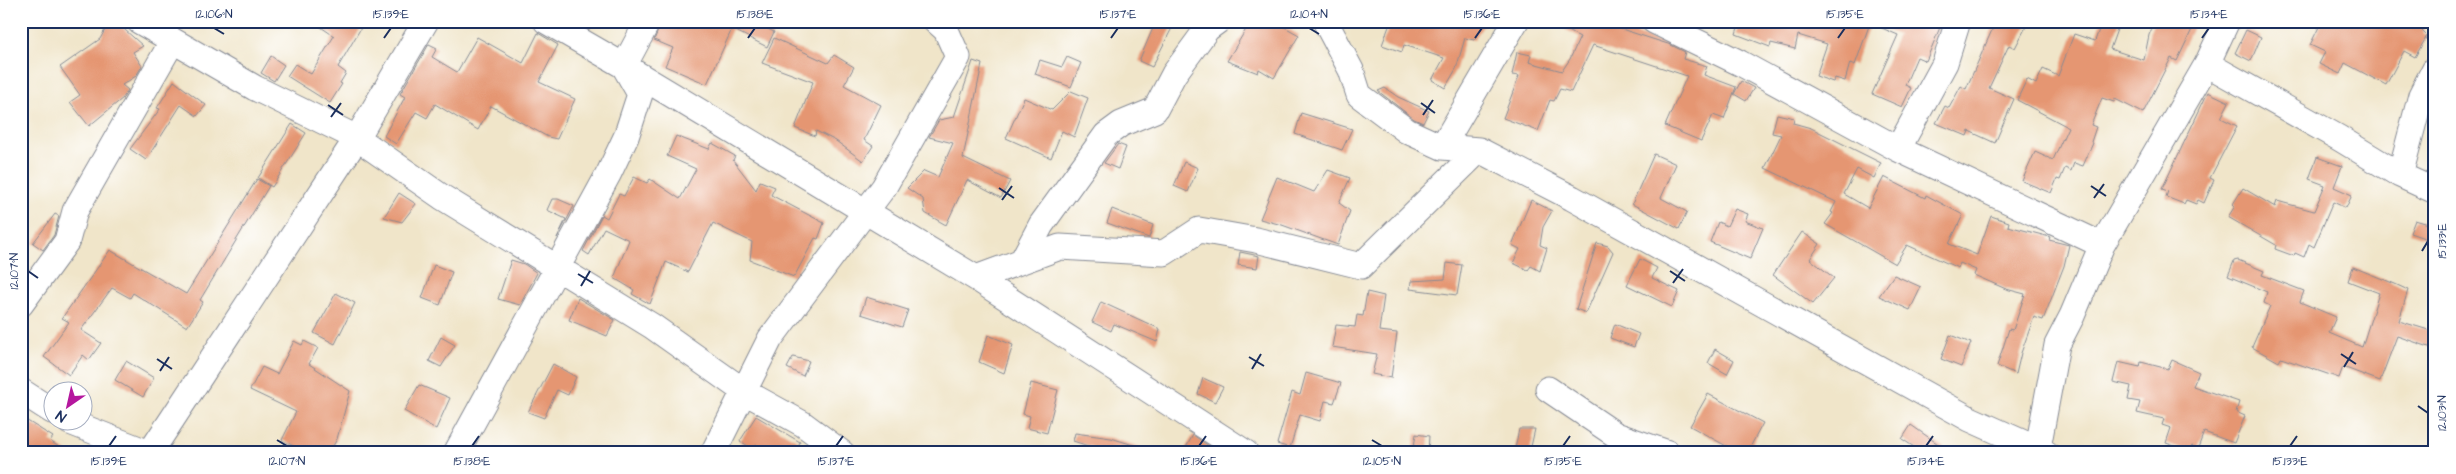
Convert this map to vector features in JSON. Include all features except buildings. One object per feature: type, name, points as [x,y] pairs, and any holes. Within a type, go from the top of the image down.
[{"type":"street","points":[[139,21],[172,42],[255,88],[357,138],[442,197],[652,326],[746,392],[804,424],[842,453]]},
{"type":"street","points":[[92,431],[149,453],[357,138],[426,21]]},
{"type":"street","points":[[546,21],[976,278],[1246,453]]},
{"type":"street","points":[[624,66],[648,21]]},
{"type":"street","points":[[713,453],[746,392],[770,339],[884,187],[958,57],[946,30],[936,21]]},
{"type":"street","points":[[1022,261],[1041,225],[1106,135],[1121,124],[1155,110],[1174,74],[1207,29],[1218,21]]},
{"type":"street","points":[[1442,147],[1516,21]]},
{"type":"street","points":[[1654,21],[1740,63],[1898,149],[2102,245]]},
{"type":"street","points":[[1898,149],[1945,63],[1958,21]]},
{"type":"street","points":[[1326,22],[1351,70],[1359,95],[1407,130],[1442,147],[1479,150],[1572,198],[1970,419],[2042,450],[2058,345],[2102,245],[2207,64],[2227,21]]},
{"type":"street","points":[[21,304],[67,241],[76,211],[172,42]]},
{"type":"street","points":[[2207,64],[2339,138],[2400,175],[2435,191]]},
{"type":"street","points":[[456,453],[558,268],[626,137],[640,94],[624,66]]},
{"type":"street","points":[[2400,175],[2421,95],[2435,68]]},
{"type":"street","points":[[976,278],[1060,247],[1164,253],[1199,230],[1256,240],[1361,266],[1479,150]]},
{"type":"street","points":[[1548,389],[1616,435],[1668,453]]},
{"type":"street","points":[[21,390],[42,404]]}]
